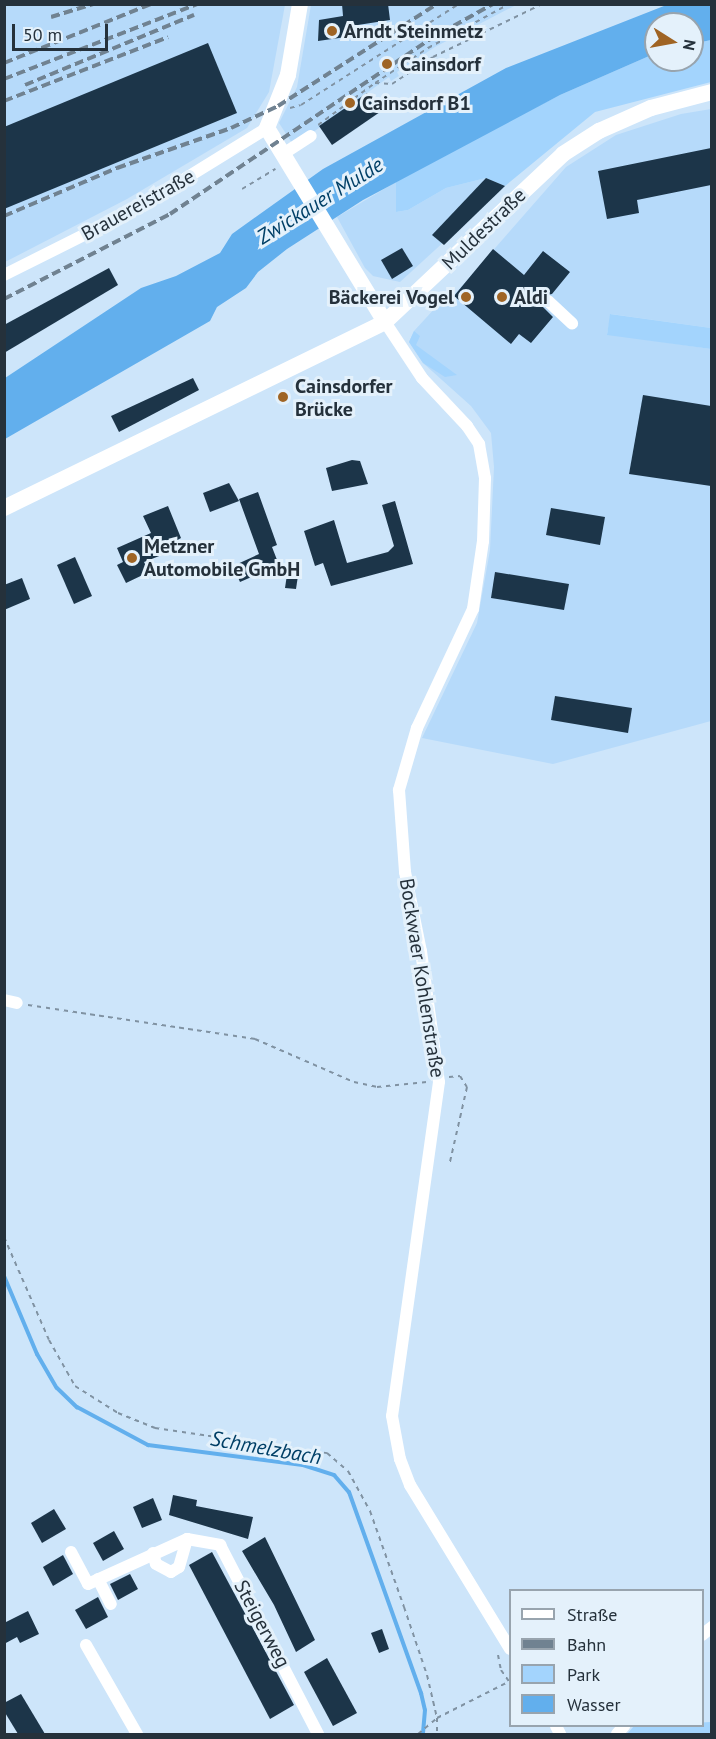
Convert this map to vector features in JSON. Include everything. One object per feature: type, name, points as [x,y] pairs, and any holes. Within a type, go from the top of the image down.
[{"type":"main road","points":[[300,4],[288,75],[270,121],[288,162],[385,322]]},
{"type":"main road","name":"Muldestraße","points":[[4,508],[385,322],[563,154],[599,131],[651,108],[711,92]]},
{"type":"street","name":"Brauereistraße","points":[[4,275],[136,209],[270,121]]},
{"type":"street","points":[[288,162],[313,133]]},
{"type":"street","points":[[548,301],[572,323]]},
{"type":"street","name":"Bockwaer Kohlenstraße","points":[[385,322],[422,378],[467,426],[479,444],[485,478],[483,541],[473,609],[417,728],[399,790],[405,872],[439,1082],[392,1416],[400,1459],[410,1485],[509,1647]]},
{"type":"street","points":[[71,1552],[88,1584],[186,1539]]},
{"type":"street","points":[[153,1553],[156,1563],[171,1572],[179,1567],[186,1539]]},
{"type":"street","name":"Steigerweg","points":[[186,1539],[220,1545],[318,1734]]},
{"type":"street","points":[[98,1579],[111,1605]]},
{"type":"street","points":[[86,1645],[136,1734]]},
{"type":"path","points":[[270,121],[301,105],[459,4]]},
{"type":"path","points":[[313,133],[323,119],[375,82],[436,43],[509,4]]},
{"type":"path","points":[[375,82],[392,84],[433,57],[542,4]]},
{"type":"path","points":[[242,189],[288,162]]},
{"type":"path","points":[[10,1002],[255,1039],[354,1082],[377,1087],[439,1082],[460,1076],[467,1086],[450,1162]]},
{"type":"path","points":[[4,1237],[49,1340],[75,1386],[118,1413],[155,1428],[327,1454],[348,1471],[370,1511],[419,1652],[437,1718],[437,1734]]},
{"type":"path","points":[[418,1734],[437,1718],[508,1682]]},
{"type":"shaded area","points":[[5,5],[285,5],[269,92],[247,128],[127,199],[5,262]]},
{"type":"shaded area","points":[[311,5],[516,5],[435,47],[397,72],[399,76],[391,81],[389,77],[294,146],[279,123],[297,87]]},
{"type":"shaded area","points":[[711,109],[711,328],[611,314],[607,334],[711,349],[711,721],[553,764],[422,738],[477,623],[490,550],[494,467],[491,433],[471,406],[423,363],[409,342],[414,331],[448,294],[454,295],[566,167],[616,135],[681,114]]},
{"type":"shaded area","points":[[486,178],[505,186],[400,282],[373,276],[365,268],[337,217],[396,182],[396,212],[408,210],[446,188]]},
{"type":"green space","points":[[711,40],[711,82],[595,112],[505,186],[486,178],[446,188],[408,210],[396,212],[396,182],[442,155],[560,95],[644,58],[644,72],[704,72],[704,41]]},
{"type":"green space","points":[[610,314],[711,328],[711,349],[607,335]]},
{"type":"green space","points":[[414,331],[420,336],[416,345],[457,375],[445,377],[423,363],[409,342]]},
{"type":"green space","points":[[704,1722],[711,1722],[711,1734],[627,1734],[633,1727],[704,1727]]},
{"type":"water","points":[[669,4],[711,5],[711,40],[704,41],[704,12],[649,12]]},
{"type":"water","name":"Zwickauer Mulde","points":[[644,14],[644,58],[560,95],[363,200],[287,249],[258,272],[246,288],[217,307],[210,321],[5,439],[5,378],[141,288],[176,276],[220,253],[232,234],[323,169],[506,68]]},
{"type":"building","points":[[342,4],[388,4],[390,20],[345,27],[346,37],[318,41],[319,20],[343,16]]},
{"type":"building","points":[[208,43],[237,113],[4,209],[4,127]]},
{"type":"building","points":[[367,93],[380,112],[332,145],[319,126]]},
{"type":"building","points":[[711,148],[711,185],[637,200],[639,213],[607,219],[598,171]]},
{"type":"building","points":[[486,178],[505,186],[444,245],[432,235]]},
{"type":"building","points":[[402,248],[413,266],[392,279],[381,260]]},
{"type":"building","name":"Aldi","points":[[493,249],[524,275],[543,251],[570,272],[552,294],[542,296],[540,304],[553,317],[531,343],[519,334],[511,344],[454,296]]},
{"type":"building","points":[[109,268],[118,285],[4,353],[4,325]]},
{"type":"building","points":[[193,378],[199,390],[119,432],[111,416]]},
{"type":"building","points":[[643,395],[711,406],[711,486],[629,474]]},
{"type":"building","points":[[352,460],[360,461],[368,484],[332,491],[326,468]]},
{"type":"building","points":[[229,483],[239,501],[210,512],[203,493]]},
{"type":"building","points":[[258,492],[277,545],[272,547],[279,565],[240,582],[233,566],[259,554],[239,499]]},
{"type":"building","points":[[395,501],[413,564],[331,586],[323,563],[315,566],[304,531],[334,520],[347,563],[388,552],[394,546],[382,505]]},
{"type":"building","points":[[168,506],[181,538],[174,542],[177,549],[144,562],[149,572],[126,583],[117,565],[123,562],[117,548],[151,533],[143,516]]},
{"type":"building","points":[[551,508],[605,517],[600,545],[546,535]]},
{"type":"building","points":[[75,557],[92,596],[74,604],[57,565]]},
{"type":"building","points":[[288,568],[299,569],[296,589],[285,588]]},
{"type":"building","points":[[495,572],[569,584],[564,610],[491,598]]},
{"type":"building","points":[[22,578],[30,599],[4,610],[4,585]]},
{"type":"building","points":[[555,696],[632,708],[628,733],[551,720]]},
{"type":"building","points":[[173,1495],[197,1500],[196,1506],[253,1517],[248,1539],[169,1515]]},
{"type":"building","points":[[153,1498],[162,1520],[142,1528],[133,1507]]},
{"type":"building","points":[[54,1509],[66,1529],[42,1543],[31,1523]]},
{"type":"building","points":[[114,1531],[124,1549],[103,1561],[93,1543]]},
{"type":"building","points":[[265,1537],[315,1640],[296,1652],[274,1605],[242,1551]]},
{"type":"building","points":[[212,1552],[294,1705],[270,1719],[189,1565]]},
{"type":"building","points":[[63,1555],[73,1574],[53,1586],[43,1567]]},
{"type":"building","points":[[130,1574],[138,1589],[118,1600],[110,1584]]},
{"type":"building","points":[[98,1597],[108,1617],[86,1629],[75,1610]]},
{"type":"building","points":[[28,1611],[39,1634],[20,1643],[17,1637],[4,1644],[4,1623]]},
{"type":"building","points":[[382,1629],[389,1649],[379,1653],[371,1633]]},
{"type":"building","points":[[327,1658],[357,1713],[333,1726],[304,1672]]},
{"type":"building","points":[[21,1694],[45,1734],[18,1734],[4,1711],[4,1703]]},
{"type":"waterway","name":"Schmelzbach","points":[[4,1276],[37,1354],[57,1388],[77,1407],[148,1445],[303,1465],[334,1475],[349,1492],[421,1693],[425,1710],[423,1734]]},
{"type":"railway","points":[[51,17],[93,4]]},
{"type":"railway","points":[[4,63],[151,4]]},
{"type":"railway","points":[[4,79],[197,4]]},
{"type":"railway","points":[[4,216],[117,168],[231,128],[278,106],[437,4]]},
{"type":"railway","points":[[4,299],[170,214],[430,39],[493,4]]},
{"type":"railway","points":[[25,85],[194,15]]},
{"type":"railway","points":[[4,101],[168,37]]},
{"type":"place","name":"Arndt Steinmetz","points":[[332,31]]},
{"type":"place","name":"Cainsdorf","points":[[387,64]]},
{"type":"place","name":"Cainsdorf B1","points":[[350,103]]},
{"type":"place","name":"Bäckerei Vogel","points":[[466,297]]},
{"type":"place","name":"Aldi","points":[[502,297]]},
{"type":"place","name":"Cainsdorfer Brücke","points":[[283,397]]},
{"type":"place","name":"Metzner Automobile GmbH","points":[[132,558]]}]
